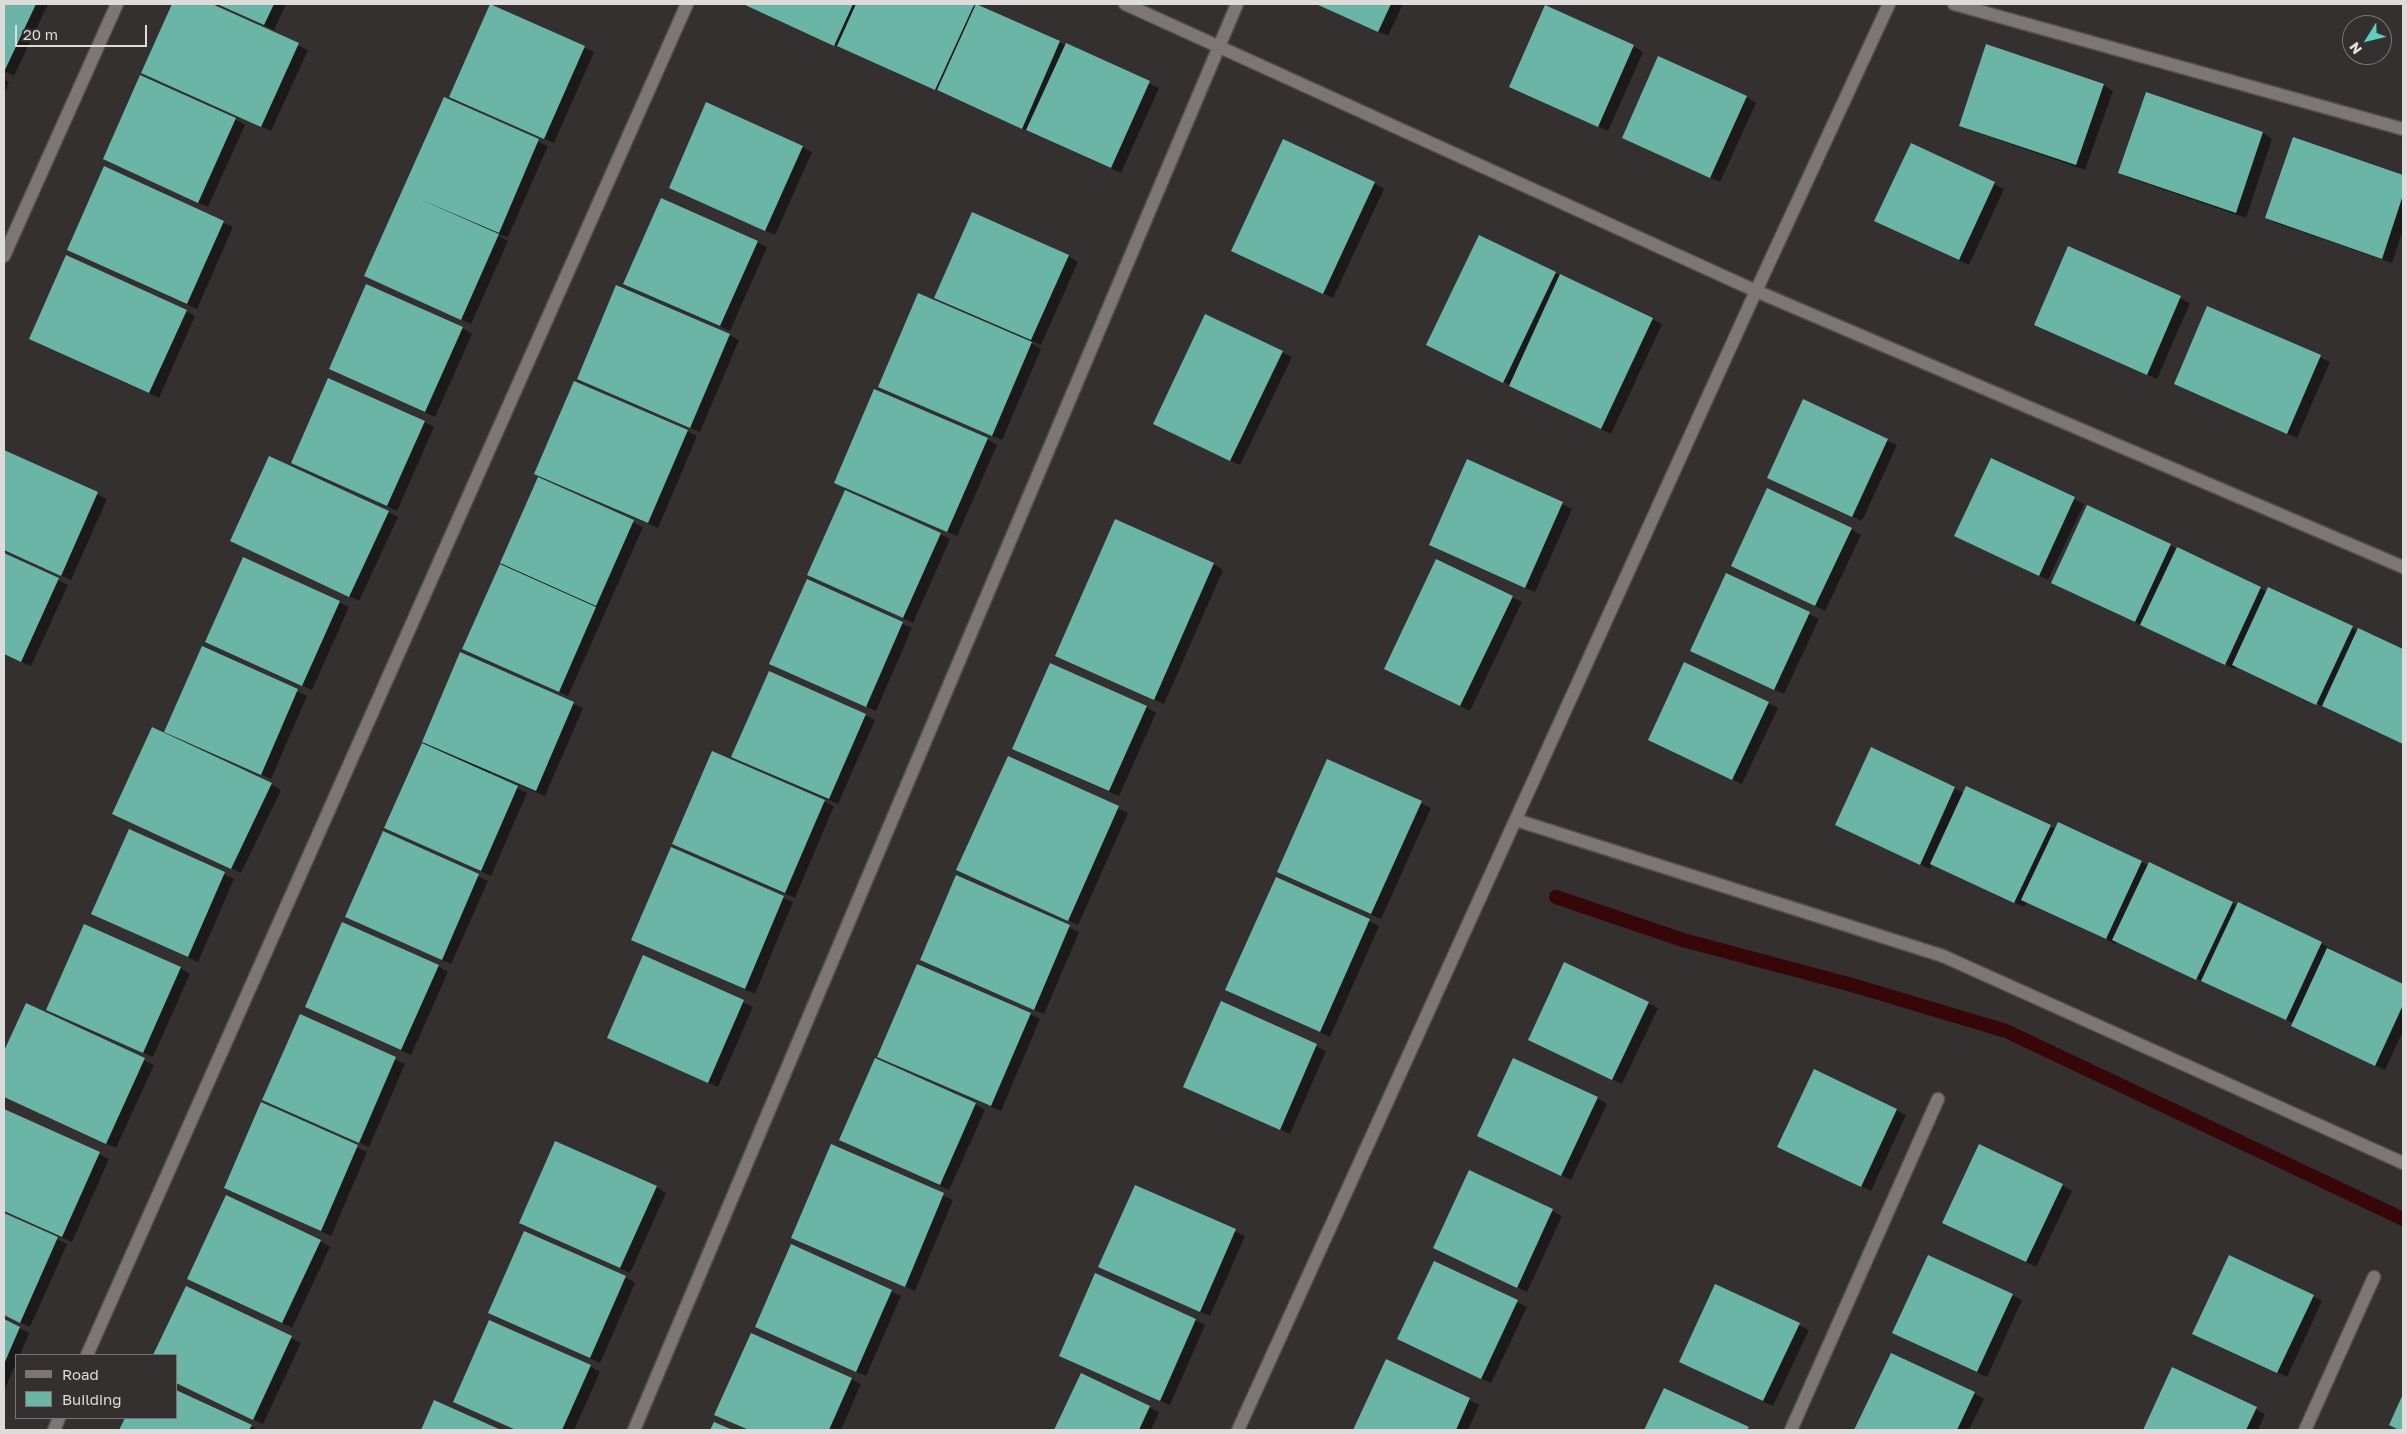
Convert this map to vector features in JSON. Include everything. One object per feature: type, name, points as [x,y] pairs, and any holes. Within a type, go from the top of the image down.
[{"type":"street","points":[[4,256],[117,4]]},
{"type":"street","points":[[87,1354],[687,4]]},
{"type":"street","points":[[1125,4],[1756,291],[2403,567]]},
{"type":"street","points":[[634,1430],[1237,4]]},
{"type":"street","points":[[1238,1430],[1756,291],[1889,4]]},
{"type":"street","points":[[1954,4],[2403,129]]},
{"type":"street","points":[[1516,820],[1943,956],[2403,1163]]},
{"type":"street","points":[[1791,1430],[1938,1099]]},
{"type":"street","points":[[2305,1430],[2374,1277]]},
{"type":"building","points":[[4,4],[36,4],[4,72]]},
{"type":"building","points":[[172,4],[212,4],[299,43],[261,127],[141,73]]},
{"type":"building","points":[[217,4],[274,4],[264,25]]},
{"type":"building","points":[[490,4],[585,46],[544,139],[449,97]]},
{"type":"building","points":[[743,4],[853,4],[834,46]]},
{"type":"building","points":[[856,4],[974,5],[935,90],[837,46]]},
{"type":"building","points":[[976,4],[1060,41],[1022,129],[937,90]]},
{"type":"building","points":[[1316,4],[1391,4],[1378,32]]},
{"type":"building","points":[[1545,5],[1634,45],[1598,127],[1509,87]]},
{"type":"building","points":[[1066,43],[1150,81],[1111,168],[1026,130]]},
{"type":"building","points":[[1986,44],[2104,84],[2076,165],[1959,126]]},
{"type":"building","points":[[1658,56],[1747,96],[1710,178],[1622,138]]},
{"type":"building","points":[[140,75],[236,118],[198,203],[103,159]]},
{"type":"building","points":[[2146,92],[2263,132],[2236,213],[2118,173]]},
{"type":"building","points":[[444,97],[539,139],[499,233],[417,198],[499,234],[461,320],[364,276]]},
{"type":"building","points":[[706,102],[803,146],[765,231],[669,188]]},
{"type":"building","points":[[2293,137],[2403,175],[2403,195],[2382,259],[2265,218]]},
{"type":"building","points":[[1283,139],[1375,182],[1323,294],[1231,251]]},
{"type":"building","points":[[1911,143],[1995,182],[1959,260],[1874,221]]},
{"type":"building","points":[[104,166],[224,221],[187,304],[67,250]]},
{"type":"building","points":[[661,198],[758,241],[720,326],[623,284]]},
{"type":"building","points":[[972,212],[1069,255],[1031,340],[934,298]]},
{"type":"building","points":[[1479,235],[1556,272],[1503,383],[1426,345]]},
{"type":"building","points":[[2068,246],[2181,296],[2147,375],[2034,325]]},
{"type":"building","points":[[66,255],[187,310],[149,393],[29,339]]},
{"type":"building","points":[[1560,274],[1653,318],[1601,429],[1509,386]]},
{"type":"building","points":[[366,284],[463,327],[425,412],[329,369]]},
{"type":"building","points":[[616,285],[730,334],[690,428],[577,379]]},
{"type":"building","points":[[918,293],[1032,342],[992,436],[878,387]]},
{"type":"building","points":[[2207,306],[2321,355],[2287,434],[2174,384]]},
{"type":"building","points":[[1205,314],[1283,351],[1230,461],[1153,424]]},
{"type":"building","points":[[328,378],[425,421],[387,506],[291,463]]},
{"type":"building","points":[[574,381],[688,430],[648,523],[534,474]]},
{"type":"building","points":[[874,389],[988,438],[947,532],[834,483]]},
{"type":"building","points":[[1803,399],[1888,439],[1852,517],[1767,478]]},
{"type":"building","points":[[4,450],[98,492],[61,576],[4,550]]},
{"type":"building","points":[[269,456],[389,511],[349,597],[230,541]]},
{"type":"building","points":[[1991,458],[2075,497],[2039,576],[1954,536]]},
{"type":"building","points":[[1467,459],[1563,502],[1525,588],[1429,545]]},
{"type":"building","points":[[538,477],[634,520],[596,606],[500,563]]},
{"type":"building","points":[[1767,488],[1852,528],[1815,606],[1731,566]]},
{"type":"building","points":[[845,490],[941,533],[903,618],[807,575]]},
{"type":"building","points":[[2087,505],[2171,544],[2135,622],[2051,583]]},
{"type":"building","points":[[1115,519],[1214,563],[1154,700],[1055,656]]},
{"type":"building","points":[[2177,547],[2261,587],[2225,665],[2140,625]]},
{"type":"building","points":[[4,553],[59,578],[21,662],[4,654]]},
{"type":"building","points":[[243,557],[340,601],[302,686],[205,642]]},
{"type":"building","points":[[1436,559],[1513,596],[1460,706],[1384,669]]},
{"type":"building","points":[[500,564],[596,607],[559,692],[462,649]]},
{"type":"building","points":[[1726,573],[1810,612],[1774,690],[1690,651]]},
{"type":"building","points":[[807,579],[903,622],[866,707],[769,664]]},
{"type":"building","points":[[2268,587],[2353,626],[2316,705],[2232,665]]},
{"type":"building","points":[[2358,628],[2403,649],[2403,744],[2322,706]]},
{"type":"building","points":[[202,646],[298,689],[261,775],[164,732]]},
{"type":"building","points":[[460,652],[574,702],[536,791],[422,742]]},
{"type":"building","points":[[1684,662],[1769,702],[1732,780],[1648,740]]},
{"type":"building","points":[[1050,663],[1147,706],[1109,791],[1012,749]]},
{"type":"building","points":[[769,671],[866,714],[829,799],[731,757]]},
{"type":"building","points":[[152,727],[272,783],[231,869],[112,814]]},
{"type":"building","points":[[422,743],[518,786],[481,871],[384,828]]},
{"type":"building","points":[[1871,747],[1955,787],[1920,865],[1835,825]]},
{"type":"building","points":[[712,751],[825,800],[785,893],[672,844]]},
{"type":"building","points":[[1008,756],[1119,806],[1068,921],[956,870]]},
{"type":"building","points":[[1327,759],[1422,801],[1371,914],[1277,872]]},
{"type":"building","points":[[1966,786],[2051,825],[2014,903],[1930,864]]},
{"type":"building","points":[[2058,822],[2142,861],[2106,939],[2021,900]]},
{"type":"building","points":[[129,829],[225,872],[188,957],[91,914]]},
{"type":"building","points":[[383,831],[479,874],[442,960],[345,917]]},
{"type":"building","points":[[671,847],[784,896],[745,989],[631,940]]},
{"type":"building","points":[[2149,862],[2233,902],[2196,980],[2112,940]]},
{"type":"building","points":[[956,875],[1070,925],[1034,1010],[920,960]]},
{"type":"building","points":[[1276,877],[1370,919],[1320,1032],[1225,990]]},
{"type":"building","points":[[2238,902],[2322,942],[2286,1020],[2201,981]]},
{"type":"building","points":[[342,922],[439,965],[401,1050],[305,1007]]},
{"type":"building","points":[[84,924],[181,967],[143,1053],[46,1010]]},
{"type":"building","points":[[2327,948],[2403,984],[2403,1005],[2375,1066],[2291,1026]]},
{"type":"building","points":[[643,955],[744,1000],[708,1083],[607,1038]]},
{"type":"building","points":[[1564,962],[1649,1002],[1612,1080],[1528,1040]]},
{"type":"building","points":[[917,964],[1031,1013],[991,1106],[877,1057]]},
{"type":"building","points":[[1221,1001],[1317,1044],[1280,1130],[1183,1087]]},
{"type":"building","points":[[26,1003],[145,1058],[106,1144],[4,1097],[4,1051]]},
{"type":"building","points":[[300,1014],[396,1057],[359,1143],[262,1100]]},
{"type":"building","points":[[875,1058],[976,1103],[940,1185],[839,1140]]},
{"type":"building","points":[[1513,1058],[1598,1097],[1561,1176],[1477,1136]]},
{"type":"building","points":[[1814,1069],[1897,1109],[1861,1187],[1777,1147]]},
{"type":"building","points":[[261,1102],[358,1145],[321,1231],[224,1188]]},
{"type":"building","points":[[4,1109],[100,1152],[62,1237],[4,1211]]},
{"type":"building","points":[[555,1141],[657,1186],[620,1268],[519,1223]]},
{"type":"building","points":[[831,1144],[944,1193],[905,1287],[791,1238]]},
{"type":"building","points":[[1979,1144],[2063,1184],[2026,1262],[1942,1223]]},
{"type":"building","points":[[1469,1170],[1553,1209],[1517,1288],[1433,1248]]},
{"type":"building","points":[[1135,1185],[1236,1229],[1200,1312],[1098,1267]]},
{"type":"building","points":[[226,1195],[321,1240],[282,1323],[187,1279]]},
{"type":"building","points":[[4,1213],[58,1237],[20,1323],[4,1315]]},
{"type":"building","points":[[524,1231],[626,1276],[590,1358],[488,1313]]},
{"type":"building","points":[[791,1244],[892,1290],[856,1372],[755,1327]]},
{"type":"building","points":[[1928,1255],[2013,1294],[1977,1372],[1892,1333]]},
{"type":"building","points":[[2229,1255],[2314,1295],[2277,1373],[2192,1334]]},
{"type":"building","points":[[1434,1261],[1518,1300],[1481,1379],[1397,1339]]},
{"type":"building","points":[[1095,1273],[1196,1319],[1160,1401],[1059,1356]]},
{"type":"building","points":[[1715,1284],[1800,1323],[1763,1401],[1679,1362]]},
{"type":"building","points":[[186,1286],[292,1336],[253,1420],[178,1384],[178,1354],[153,1354]]},
{"type":"building","points":[[4,1319],[20,1327],[4,1364]]},
{"type":"building","points":[[489,1320],[591,1365],[562,1430],[516,1430],[453,1402]]},
{"type":"building","points":[[751,1333],[852,1378],[829,1430],[749,1430],[714,1415]]},
{"type":"building","points":[[1891,1353],[1975,1392],[1957,1430],[1854,1430]]},
{"type":"building","points":[[1386,1359],[1470,1398],[1456,1430],[1353,1430]]},
{"type":"building","points":[[2172,1367],[2257,1407],[2246,1430],[2143,1430]]},
{"type":"building","points":[[1081,1373],[1150,1406],[1139,1430],[1054,1430]]},
{"type":"building","points":[[1664,1388],[1749,1427],[1747,1430],[1644,1430]]},
{"type":"building","points":[[178,1391],[252,1425],[249,1430],[119,1430],[124,1419],[178,1419]]},
{"type":"building","points":[[2403,1394],[2403,1430],[2399,1430],[2389,1425]]},
{"type":"building","points":[[434,1400],[501,1430],[421,1430]]},
{"type":"building","points":[[714,1422],[733,1430],[710,1430]]},
{"type":"waterway","points":[[1556,897],[1683,940],[1852,985],[2006,1031],[2403,1219]]}]
